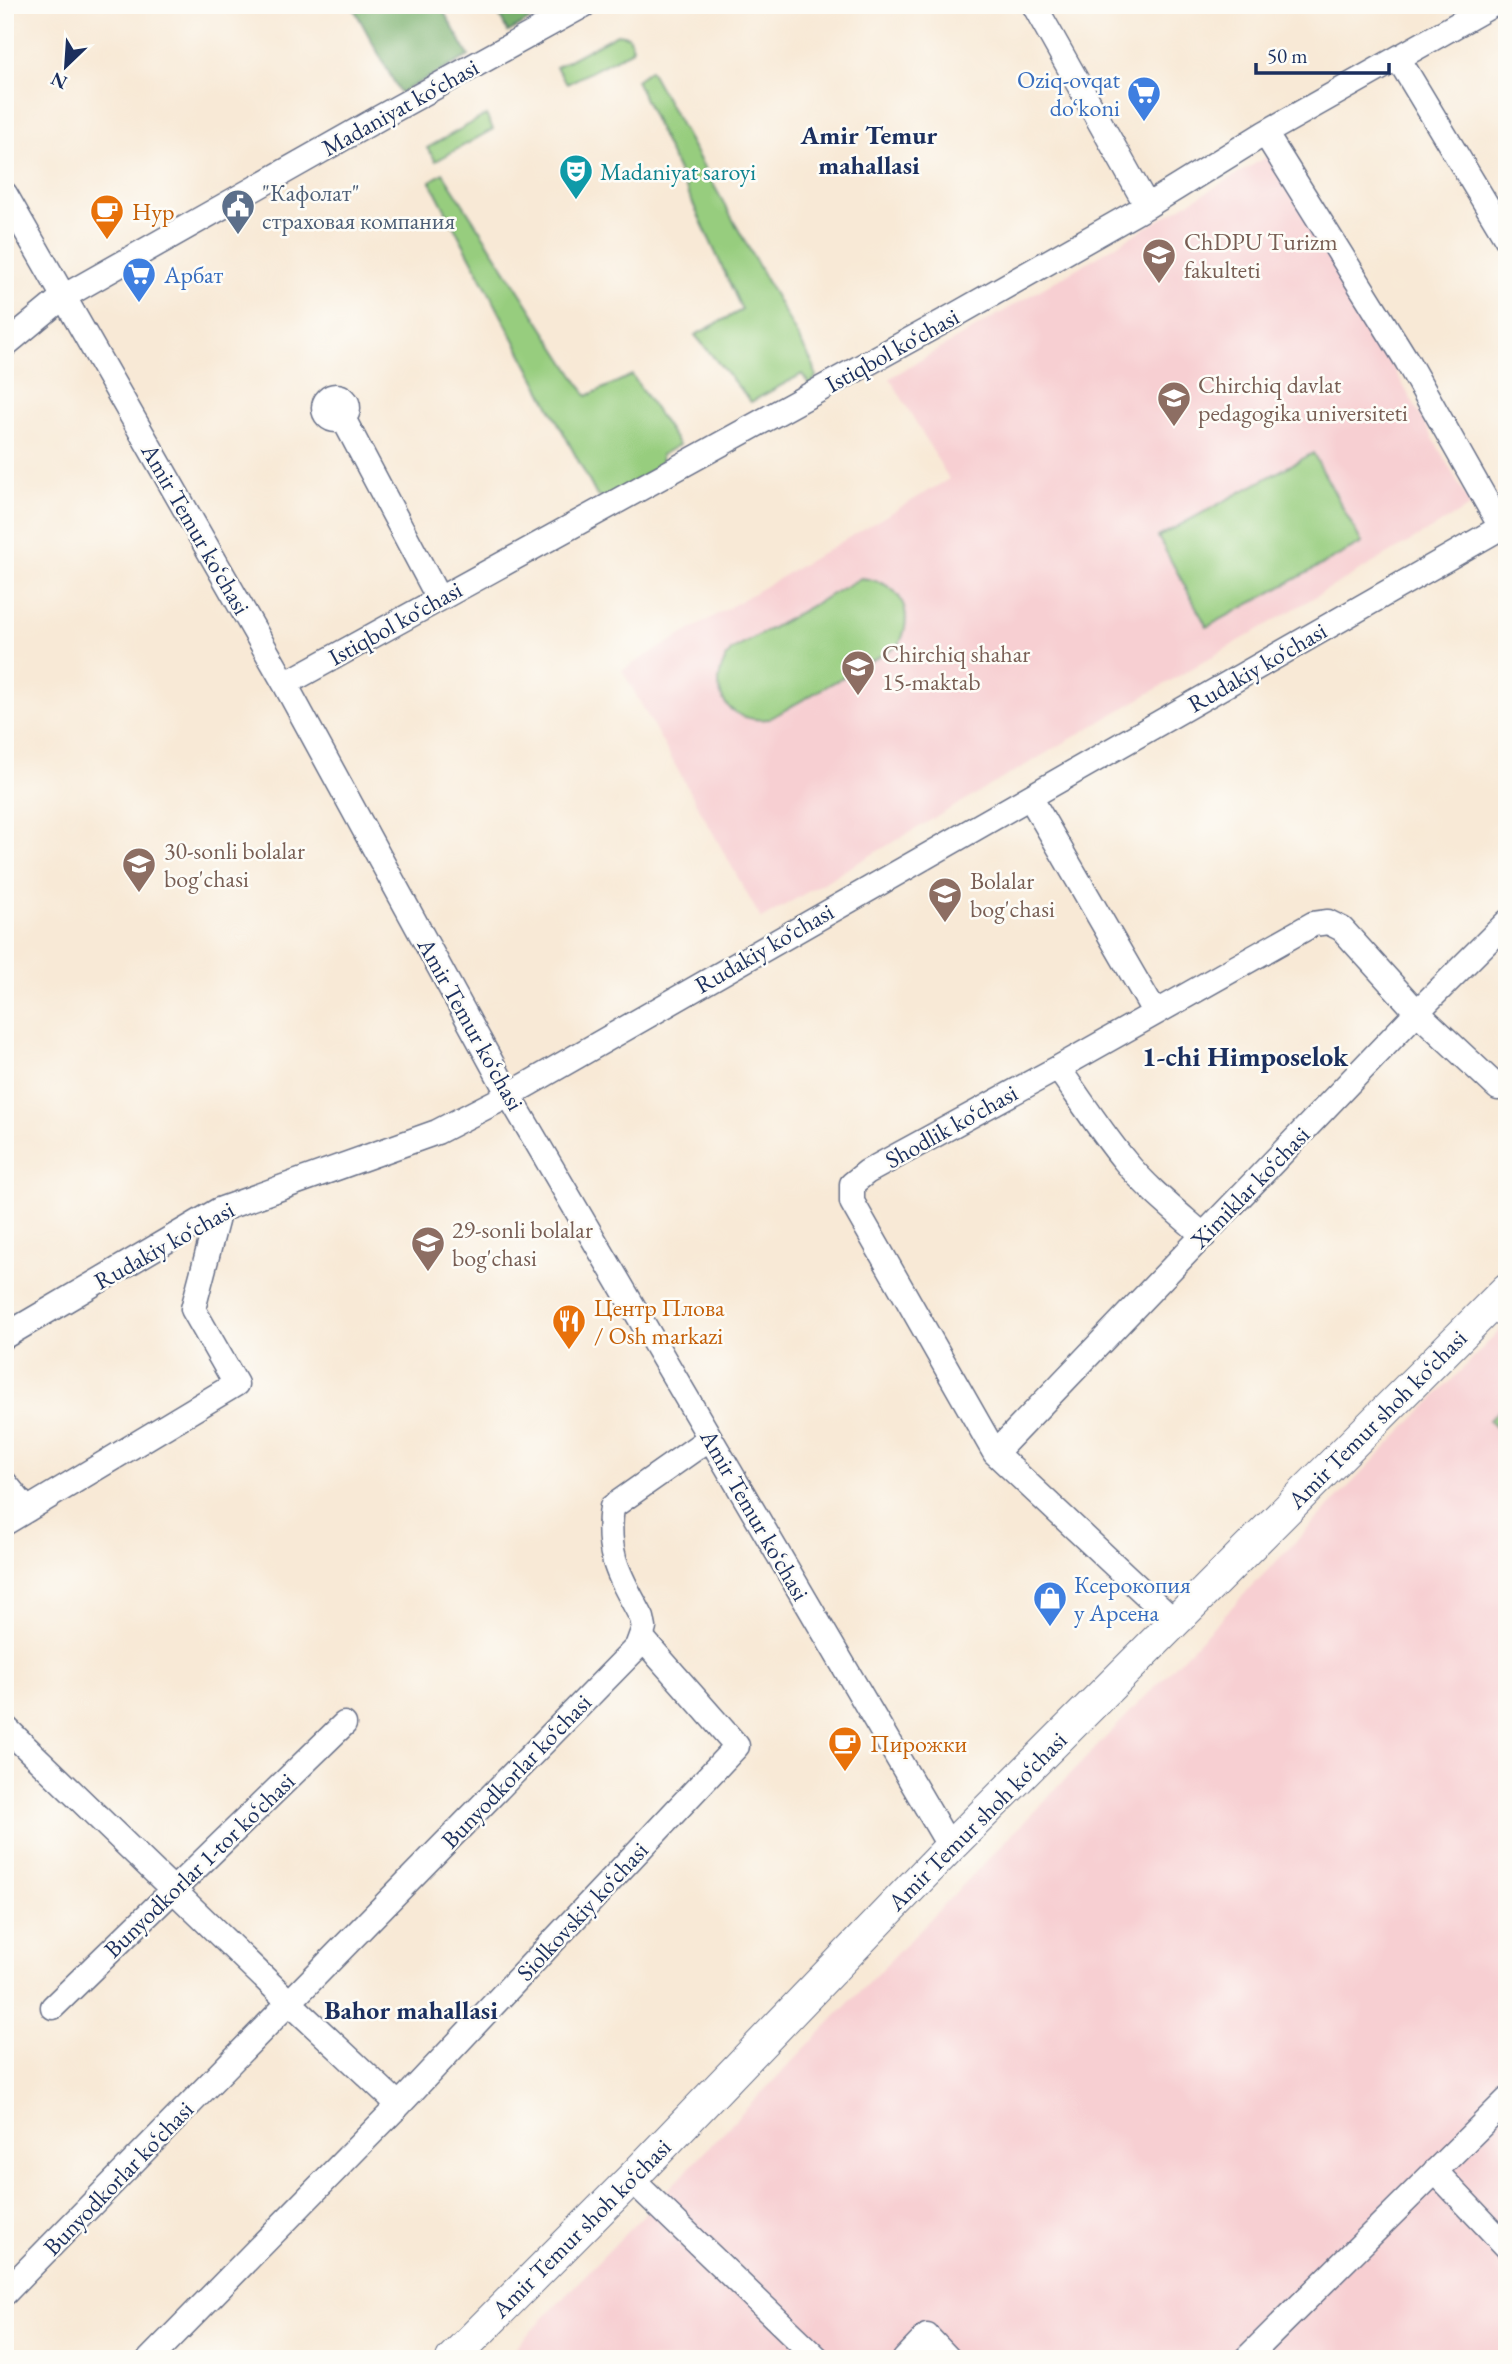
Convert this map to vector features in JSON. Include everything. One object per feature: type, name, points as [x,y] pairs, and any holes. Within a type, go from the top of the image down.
[{"type":"main road","name":"Amir Temur shoh ko‘chasi","points":[[452,2359],[631,2179],[950,1847],[1507,1289]]},
{"type":"street","name":"Madaniyat ko‘chasi","points":[[5,345],[63,297],[584,5]]},
{"type":"street","points":[[1034,5],[1147,206]]},
{"type":"street","name":"Istiqbol ko‘chasi","points":[[285,684],[957,314],[1147,206],[1265,133],[1492,5]]},
{"type":"street","points":[[1398,58],[1507,239]]},
{"type":"street","points":[[1265,133],[1407,360],[1504,526]]},
{"type":"street","name":"Amir Temur ko‘chasi","points":[[5,194],[285,684],[509,1095],[950,1847]]},
{"type":"street","points":[[343,418],[439,598]]},
{"type":"street","name":"Rudakiy ko‘chasi","points":[[5,1336],[219,1210],[437,1132],[509,1095],[1504,526]]},
{"type":"street","points":[[1030,797],[1155,1013]]},
{"type":"street","name":"Shodlik ko‘chasi","points":[[1175,1622],[995,1453],[852,1202],[852,1184],[867,1172],[1313,924],[1328,922],[1342,929],[1417,1012],[1498,1088]]},
{"type":"street","name":"Ximiklar ko‘chasi","points":[[995,1453],[1417,1012],[1507,922]]},
{"type":"street","points":[[1058,1068],[1126,1162],[1166,1203],[1204,1236]]},
{"type":"street","points":[[5,1522],[236,1384],[193,1309],[219,1210]]},
{"type":"street","points":[[642,1638],[642,1619],[612,1560],[609,1528],[612,1507],[710,1438]]},
{"type":"street","points":[[5,1483],[27,1510]]},
{"type":"street","name":"Bunyodkorlar ko‘chasi","points":[[5,2293],[637,1647],[642,1638]]},
{"type":"street","name":"Siolkovskiy ko‘chasi","points":[[150,2359],[399,2105],[737,1746],[642,1638]]},
{"type":"street","name":"Bunyodkorlar 1-tor ko‘chasi","points":[[53,2007],[344,1724]]},
{"type":"street","points":[[5,1727],[399,2105]]},
{"type":"street","points":[[1246,2359],[1507,2100]]},
{"type":"street","points":[[1435,2171],[1507,2247]]},
{"type":"street","points":[[631,2179],[818,2359]]},
{"type":"street","points":[[905,2359],[927,2336],[949,2359]]},
{"type":"shaded area","name":"Chirchiq davlat pedagogika universiteti","points":[[1273,153],[1471,506],[761,919],[622,670],[949,479],[890,378]]},
{"type":"shaded area","points":[[1507,1323],[1507,2359],[504,2359]]},
{"type":"green space","points":[[352,5],[440,5],[469,56],[400,93]]},
{"type":"green space","points":[[494,5],[556,5],[508,32]]},
{"type":"green space","points":[[617,34],[628,36],[633,47],[631,51],[567,84],[556,67]]},
{"type":"green space","points":[[650,70],[814,366],[816,376],[811,387],[802,374],[751,402],[695,335],[742,310],[636,80]]},
{"type":"green space","points":[[486,115],[493,129],[436,161],[427,148]]},
{"type":"green space","points":[[443,173],[587,396],[632,375],[679,445],[661,455],[662,464],[607,498],[597,496],[430,181]]},
{"type":"green space","points":[[1313,453],[1362,543],[1207,627],[1158,537]]},
{"type":"green space","points":[[861,578],[886,585],[901,600],[906,620],[899,645],[769,719],[754,719],[731,709],[723,700],[719,677],[731,651]]},
{"type":"green space","points":[[1507,1403],[1507,1439],[1489,1420]]},
{"type":"place","name":"Oziq-ovqat do‘koni","points":[[1144,123]]},
{"type":"place","name":"Madaniyat saroyi","points":[[576,201]]},
{"type":"place","name":"\"Кафолат\" страховая компания","points":[[238,236]]},
{"type":"place","name":"Нур","points":[[107,241]]},
{"type":"place","name":"ChDPU Turizm fakulteti","points":[[1159,285]]},
{"type":"place","name":"Арбат","points":[[139,304]]},
{"type":"place","name":"Chirchiq davlat pedagogika universiteti","points":[[1174,428]]},
{"type":"place","name":"Chirchiq shahar 15-maktab","points":[[858,697]]},
{"type":"place","name":"30-sonli bolalar bog'chasi","points":[[139,894]]},
{"type":"place","name":"Bolalar bog'chasi","points":[[945,924]]},
{"type":"place","name":"29-sonli bolalar bog'chasi","points":[[428,1273]]},
{"type":"place","name":"Центр Плова / Osh markazi","points":[[569,1351]]},
{"type":"place","name":"Ксерокопия у Арсена","points":[[1050,1628]]},
{"type":"place","name":"Пирожки","points":[[845,1773]]},
{"type":"district","name":"Amir Temur mahallasi","points":[[869,150]]},
{"type":"district","name":"1-chi Himposelok","points":[[1245,1056]]},
{"type":"district","name":"Bahor mahallasi","points":[[411,2010]]}]
